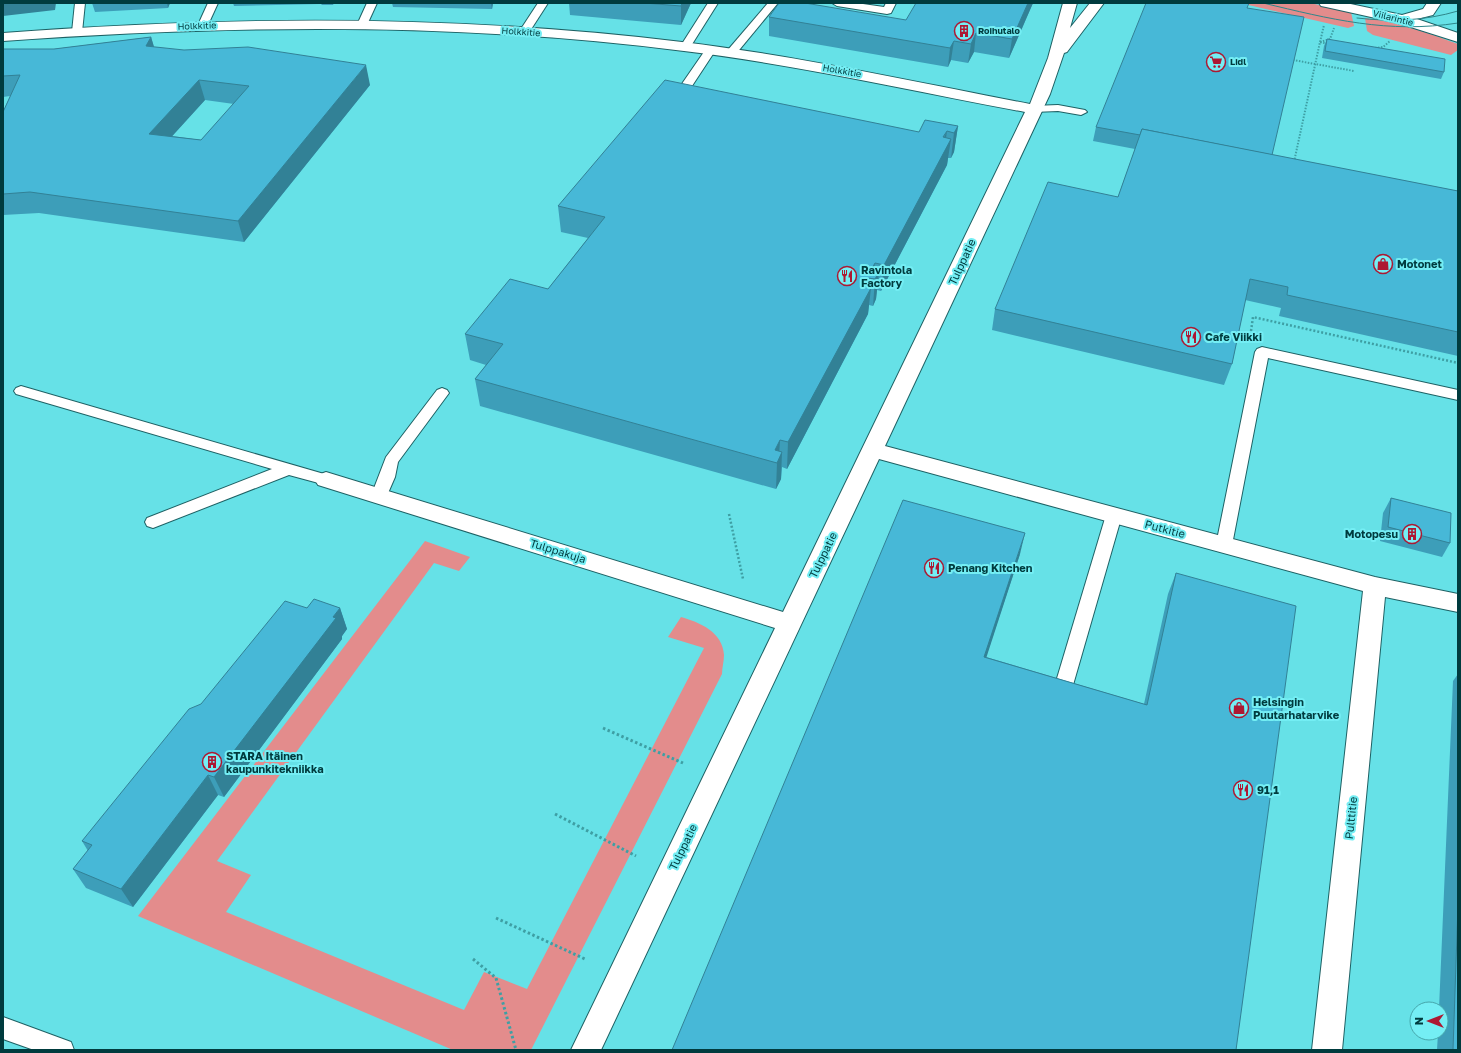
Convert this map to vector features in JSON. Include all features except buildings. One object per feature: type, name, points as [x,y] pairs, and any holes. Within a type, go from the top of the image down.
[{"type":"street","name":"Tulppatie","points":[[586,1050],[873,450],[1033,109],[1042,94],[1055,58],[1070,3]]},
{"type":"street","name":"Tulppatie","points":[[1055,58],[1097,3]]},
{"type":"street","name":"Viilarintie","points":[[1326,3],[1399,9],[1458,38]]},
{"type":"street","points":[[1399,9],[1434,11]]},
{"type":"street","name":"Holkkitie","points":[[3,37],[203,26],[362,25],[524,32],[618,39],[731,53],[886,79],[1033,109]]},
{"type":"street","name":"Putkitie","points":[[873,450],[1375,586],[1435,597],[1458,603]]},
{"type":"street","name":"Tulppakuja","points":[[326,480],[790,623]]},
{"type":"street","name":"Pulttitie","points":[[1327,1050],[1375,586]]},
{"type":"lane","points":[[77,32],[80,3]]},
{"type":"lane","points":[[203,26],[213,3]]},
{"type":"lane","points":[[362,25],[372,3]]},
{"type":"lane","points":[[524,32],[543,3]]},
{"type":"lane","points":[[684,47],[713,3]]},
{"type":"lane","points":[[731,53],[773,3]]},
{"type":"lane","points":[[837,3],[887,11],[891,3]]},
{"type":"lane","points":[[706,95],[683,91],[710,50]]},
{"type":"lane","points":[[1033,109],[1058,108],[1081,112]]},
{"type":"lane","points":[[1224,545],[1262,352],[1458,395]]},
{"type":"lane","points":[[21,391],[326,480]]},
{"type":"lane","points":[[379,496],[387,477],[391,461],[442,393]]},
{"type":"lane","points":[[153,522],[288,468]]},
{"type":"lane","points":[[1064,685],[1114,515]]},
{"type":"lane","points":[[3,1028],[63,1050]]},
{"type":"path","points":[[1293,168],[1324,25]]},
{"type":"path","points":[[1320,42],[1330,38],[1335,27]]},
{"type":"path","points":[[1368,49],[1383,47],[1390,41]]},
{"type":"path","points":[[1320,42],[1333,45]]},
{"type":"path","points":[[1293,60],[1354,71]]},
{"type":"path","points":[[728,514],[743,579]]},
{"type":"path","points":[[604,728],[683,763]]},
{"type":"path","points":[[554,814],[636,856]]},
{"type":"path","points":[[496,918],[585,959]]},
{"type":"path","points":[[473,959],[496,978],[516,1050]]},
{"type":"shaded area","points":[[1240,3],[1310,3],[1351,12],[1354,26],[1348,28]]},
{"type":"shaded area","points":[[1365,18],[1412,28],[1458,44],[1458,50],[1451,55],[1373,35],[1367,31]]},
{"type":"shaded area","points":[[425,541],[470,557],[459,571],[434,563],[217,861],[251,875],[226,912],[464,1010],[484,972],[527,989],[704,648],[668,637],[681,617],[702,625],[715,634],[723,647],[724,655],[722,674],[531,1050],[453,1050],[138,916]]},
{"type":"tram line","points":[[1263,3],[1336,19],[1383,26],[1407,27],[1458,23]]},
{"type":"tram line","points":[[1357,18],[1408,20],[1433,17],[1458,11]]},
{"type":"place","name":"Roihutalo","points":[[964,31]]},
{"type":"place","name":"Lidl","points":[[1216,62]]},
{"type":"place","name":"Motonet","points":[[1383,264]]},
{"type":"place","name":"Ravintola Factory","points":[[847,276]]},
{"type":"place","name":"Cafe Viikki","points":[[1191,337]]},
{"type":"place","name":"Motopesu","points":[[1412,534]]},
{"type":"place","name":"Penang Kitchen","points":[[934,568]]},
{"type":"place","name":"Helsingin Puutarhatarvike","points":[[1239,708]]},
{"type":"place","name":"STARA Itäinen kaupunkitekniikka","points":[[212,762]]},
{"type":"place","name":"91,1","points":[[1243,790]]}]
